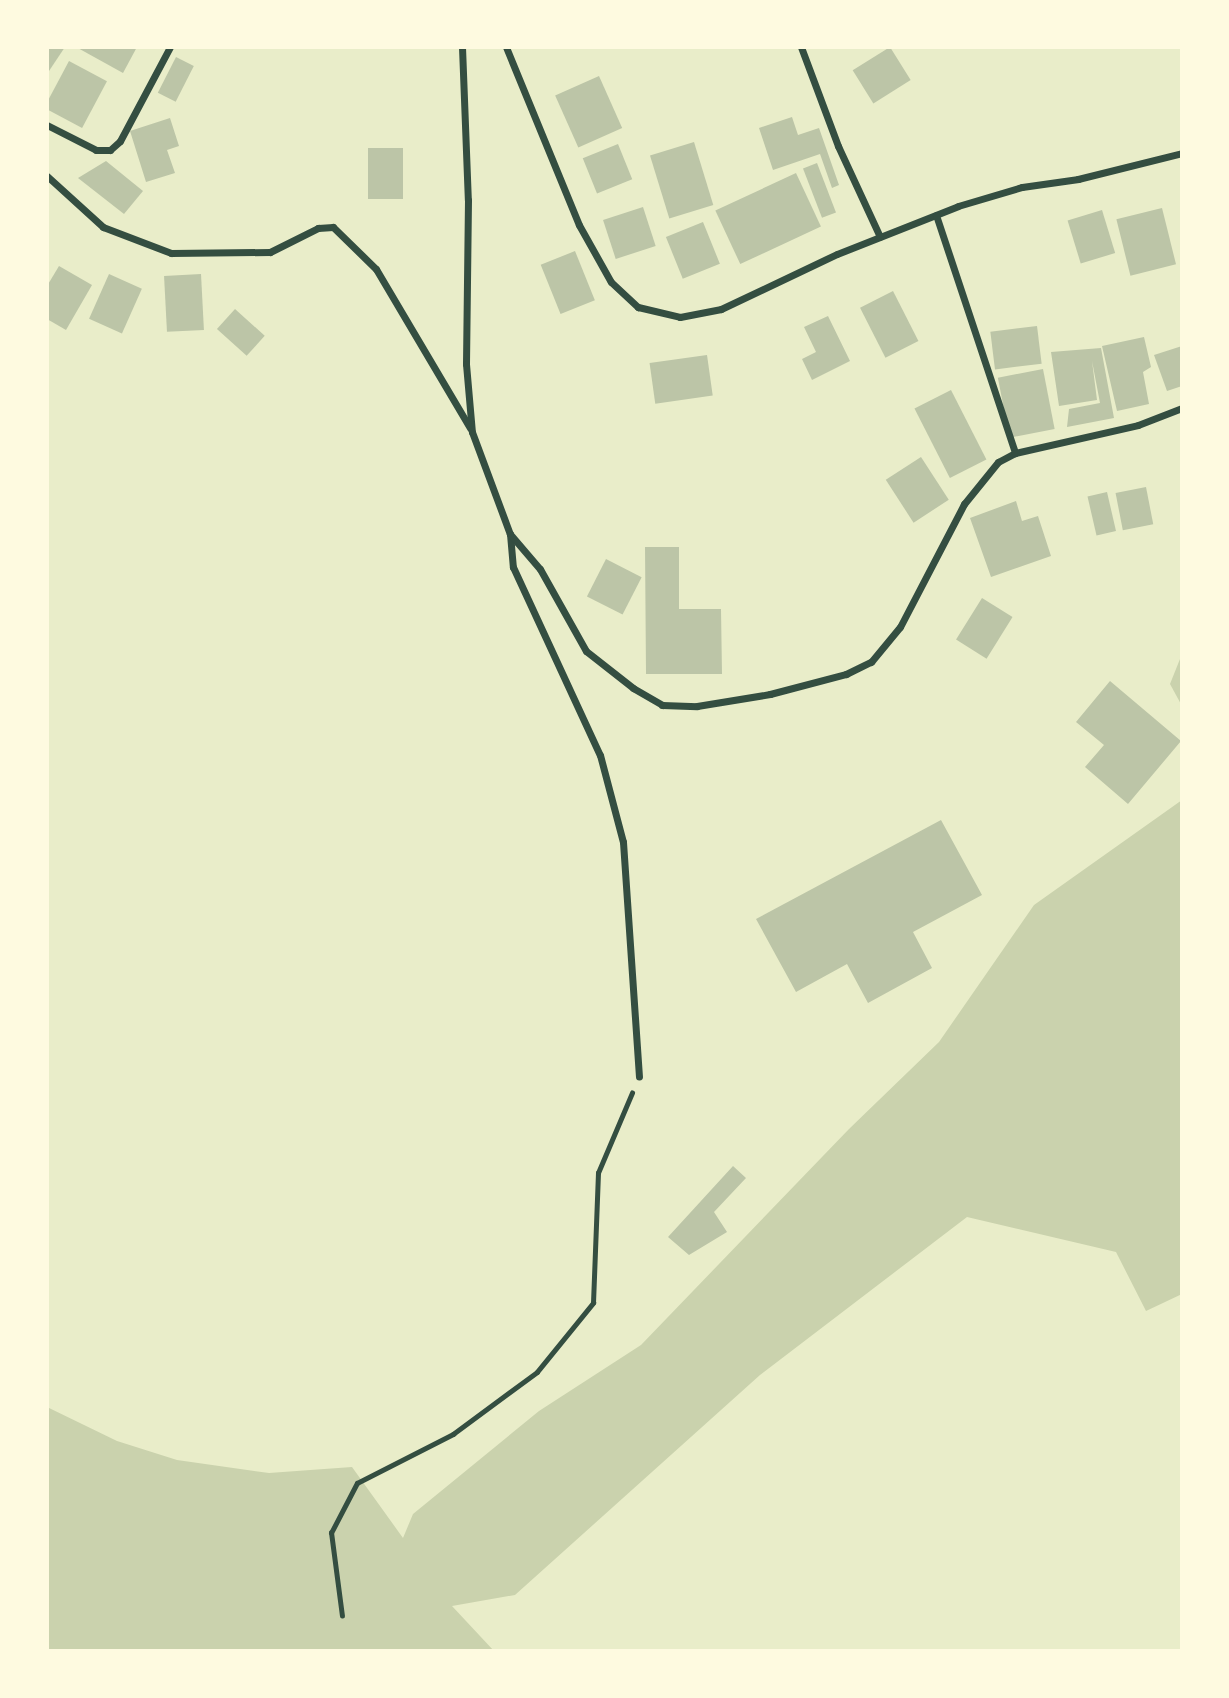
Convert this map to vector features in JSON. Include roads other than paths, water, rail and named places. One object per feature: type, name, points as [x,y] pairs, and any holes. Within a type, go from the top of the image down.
[{"type":"street","points":[[47,125],[96,150],[110,150],[120,141],[170,47]]},
{"type":"street","points":[[462,47],[468,200],[466,364],[472,432]]},
{"type":"street","points":[[506,47],[579,225],[611,282],[638,307],[680,317],[721,309],[880,237],[936,215],[1022,187],[1078,179],[1182,153]]},
{"type":"street","points":[[801,47],[838,146],[880,237]]},
{"type":"street","points":[[47,176],[74,205],[103,227],[172,253],[270,252],[318,228],[333,227],[376,269],[472,432],[510,534],[513,567],[600,755],[623,842],[639,1076]]},
{"type":"street","points":[[936,215],[1015,453]]},
{"type":"street","points":[[510,534],[540,569],[586,651],[633,688],[662,705],[698,706],[770,694],[846,674],[871,662],[900,626],[973,489],[998,462],[1015,453],[1138,425],[1182,408]]}]
